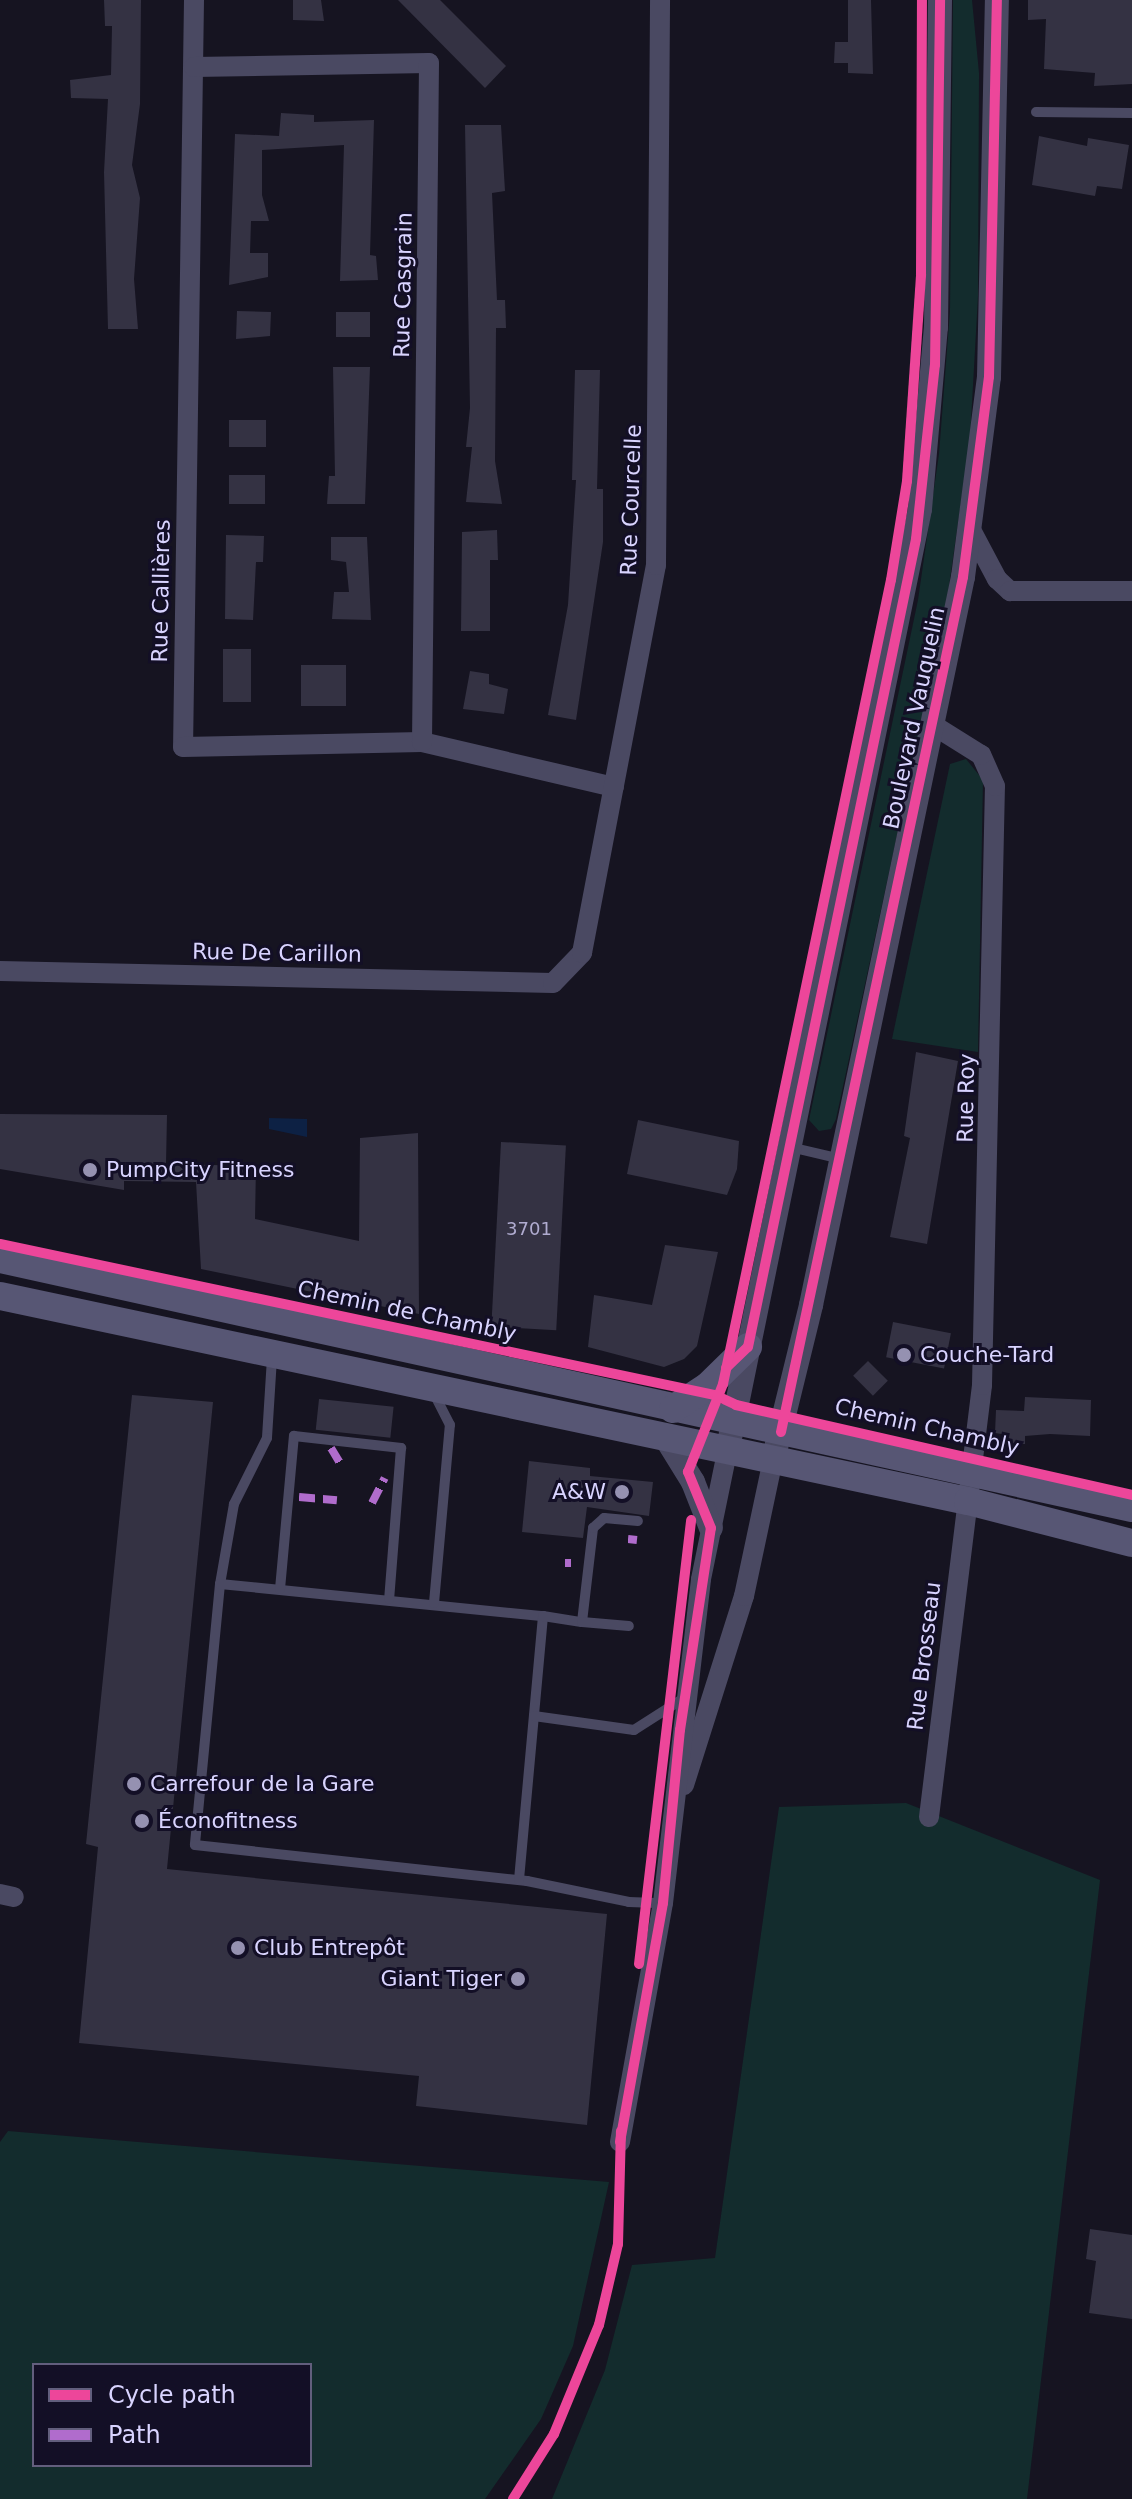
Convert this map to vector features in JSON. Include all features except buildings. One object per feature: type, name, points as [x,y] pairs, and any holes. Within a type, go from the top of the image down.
[{"type":"main road","name":"Chemin de Chambly","points":[[0,1259],[1132,1508]]},
{"type":"main road","points":[[0,1296],[667,1440],[968,1501],[1132,1543]]},
{"type":"main road","points":[[673,1409],[708,1386],[748,1347]]},
{"type":"street","name":"Rue Callières","points":[[194,0],[183,747],[422,742],[614,787]]},
{"type":"street","name":"Rue Courcelle","points":[[553,983],[582,953],[656,565],[660,0]]},
{"type":"street","name":"Boulevard Vauquelin","points":[[727,1452],[898,636],[925,476],[937,314],[940,0]]},
{"type":"street","name":"Boulevard Vauquelin","points":[[773,1460],[841,1159],[933,725],[970,528],[989,377],[997,0]]},
{"type":"street","name":"Rue Casgrain","points":[[194,67],[429,63],[422,742]]},
{"type":"street","points":[[970,528],[997,579],[1010,591],[1132,591]]},
{"type":"street","name":"Rue Roy","points":[[933,725],[981,755],[995,786],[987,1256],[968,1501]]},
{"type":"street","name":"Rue De Carillon","points":[[0,971],[553,983]]},
{"type":"street","points":[[667,1440],[693,1482],[711,1528]]},
{"type":"street","points":[[620,2142],[663,1903],[676,1807],[684,1698],[711,1528],[727,1452]]},
{"type":"street","points":[[676,1807],[744,1596],[773,1460]]},
{"type":"street","name":"Rue Brosseau","points":[[929,1817],[968,1501]]},
{"type":"lane","points":[[1036,112],[1132,113]]},
{"type":"lane","points":[[790,1147],[841,1159]]},
{"type":"lane","points":[[272,1356],[267,1438],[234,1504],[220,1584],[195,1845],[519,1880],[629,1902],[663,1903]]},
{"type":"lane","points":[[431,1390],[450,1425],[434,1603]]},
{"type":"lane","points":[[280,1589],[294,1436],[401,1448],[389,1599]]},
{"type":"lane","points":[[582,1622],[593,1528],[604,1518],[638,1521]]},
{"type":"lane","points":[[220,1584],[434,1603],[629,1626]]},
{"type":"lane","points":[[519,1880],[543,1616]]},
{"type":"lane","points":[[534,1716],[634,1730],[684,1698]]},
{"type":"green space","points":[[953,0],[972,0],[979,73],[978,296],[970,439],[946,607],[836,1119],[831,1129],[819,1131],[809,1120],[918,600],[939,454],[950,311]]},
{"type":"green space","points":[[966,759],[983,780],[978,1052],[892,1039],[950,764]]},
{"type":"green space","points":[[906,1803],[1100,1880],[1027,2499],[552,2499],[605,2370],[632,2265],[715,2258],[779,1807]]},
{"type":"green space","points":[[8,2131],[609,2182],[573,2346],[541,2419],[485,2499],[0,2499],[0,2142]]},
{"type":"water","points":[[269,1118],[307,1119],[307,1137],[269,1129]]},
{"type":"marked path","points":[[331,1448],[340,1463]]},
{"type":"marked path","points":[[372,1503],[385,1478]]},
{"type":"marked path","points":[[299,1497],[337,1500]]},
{"type":"marked path","points":[[628,1539],[637,1540]]},
{"type":"marked path","points":[[565,1563],[571,1563]]},
{"type":"cycle path","points":[[620,2142],[663,1903],[680,1730],[711,1528],[688,1472],[723,1384],[891,580],[907,481],[921,274],[922,0]]},
{"type":"cycle path","points":[[726,1368],[748,1347],[916,539],[935,365],[940,0]]},
{"type":"cycle path","points":[[781,1432],[963,577],[989,377],[997,0]]},
{"type":"cycle path","name":"Chemin Chambly","points":[[0,1244],[715,1395],[736,1405],[1132,1495]]},
{"type":"cycle path","points":[[639,1964],[691,1520]]},
{"type":"cycle path","points":[[513,2499],[554,2434],[599,2325],[618,2244],[621,2131]]},
{"type":"place","name":"PumpCity Fitness","points":[[90,1170]]},
{"type":"place","name":"Couche-Tard","points":[[904,1355]]},
{"type":"place","name":"A&W","points":[[622,1492]]},
{"type":"place","name":"Carrefour de la Gare","points":[[134,1784]]},
{"type":"place","name":"Éconofitness","points":[[142,1821]]},
{"type":"place","name":"Club Entrepôt","points":[[238,1948]]},
{"type":"place","name":"Giant Tiger","points":[[518,1979]]}]
